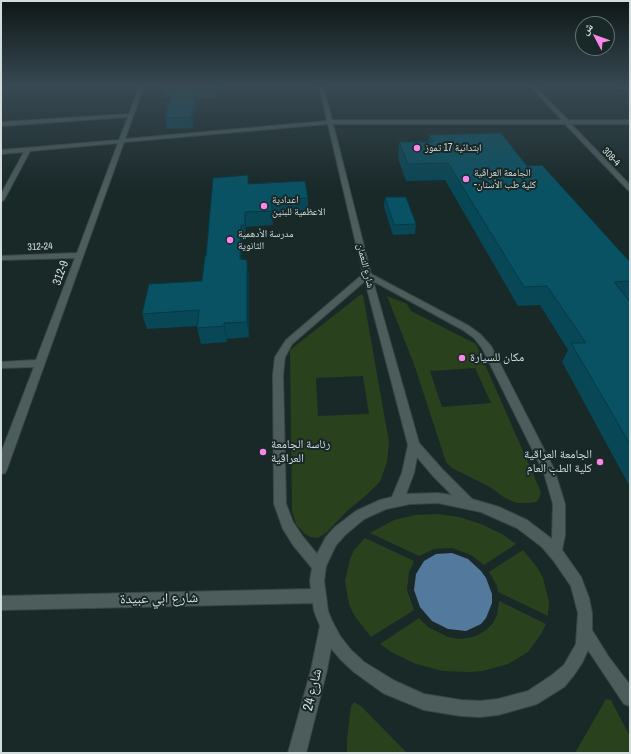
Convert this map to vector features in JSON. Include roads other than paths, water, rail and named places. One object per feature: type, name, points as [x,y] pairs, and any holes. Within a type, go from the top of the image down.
[{"type":"street","points":[[1,124],[56,120]]},
{"type":"street","name":"312-9","points":[[1,469],[129,120]]},
{"type":"street","name":"308-4","points":[[563,120],[630,189]]},
{"type":"street","points":[[1,152],[330,122],[630,122]]},
{"type":"street","name":"شارع النعمان","points":[[330,122],[367,275],[414,445],[438,474],[466,502]]},
{"type":"street","points":[[1,200],[28,150]]},
{"type":"street","name":"312-24","points":[[1,258],[80,255]]},
{"type":"street","points":[[319,566],[298,541],[288,525],[280,504],[278,374],[280,357],[289,342],[367,275],[466,328],[477,336],[486,346],[550,473],[559,504],[559,535],[555,551]]},
{"type":"street","points":[[1,365],[40,363]]},
{"type":"street","name":"شارع النعمان","points":[[397,501],[408,473],[414,445]]},
{"type":"street","points":[[438,498],[466,502],[495,511],[522,524],[535,533],[555,551],[568,568],[578,587],[585,613],[586,632],[577,658],[569,670],[545,691],[531,698],[498,707],[461,708],[424,702],[406,696],[378,681],[346,655],[326,626],[318,596],[317,581],[319,566],[331,541],[349,522],[372,509],[397,501],[438,498]]},
{"type":"street","name":"شارع ابي عبيدة","points":[[1,603],[318,596]]},
{"type":"street","name":"شارع 24","points":[[297,753],[317,676],[326,626]]},
{"type":"street","points":[[586,632],[603,661],[630,698]]},
{"type":"water","points":[[452,553],[468,559],[481,571],[486,578],[492,594],[492,603],[486,618],[481,624],[466,631],[448,629],[432,621],[420,607],[414,590],[416,574],[424,561],[436,554]]},
{"type":"place","name":"ابتدائية 17 تموز","points":[[417,148]]},
{"type":"place","name":"الجامعة العراقية -كلية طب الأسنان","points":[[466,179]]},
{"type":"place","name":"اعدادية الاعظمية للبنين","points":[[264,206]]},
{"type":"place","name":"مدرسة الأدهمية الثانوية","points":[[230,240]]},
{"type":"place","name":"مكان للسيارة","points":[[462,358]]},
{"type":"place","name":"رئاسة الجامعة العراقية","points":[[263,452]]},
{"type":"place","name":"الجامعة العراقية كلية الطب العام","points":[[600,462]]}]
